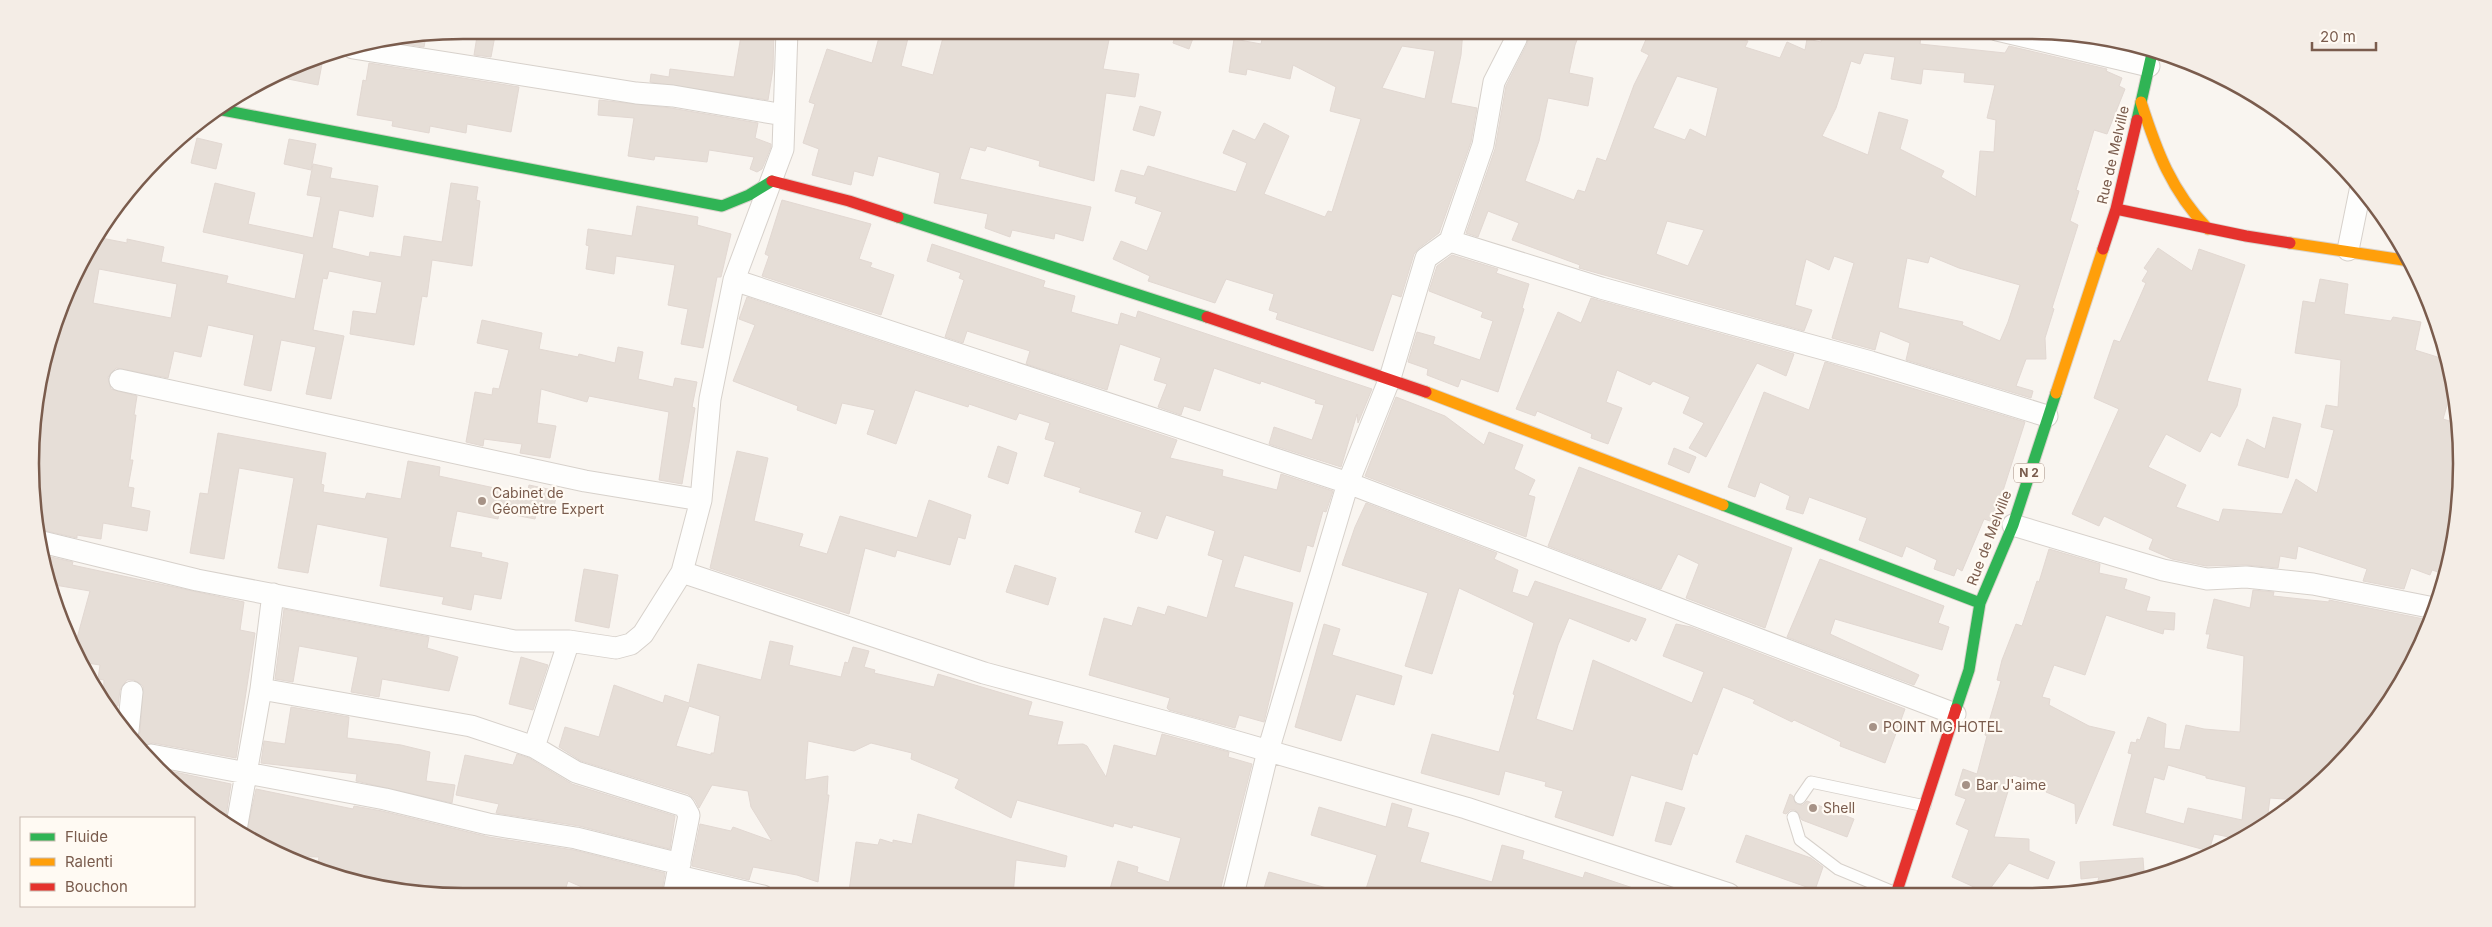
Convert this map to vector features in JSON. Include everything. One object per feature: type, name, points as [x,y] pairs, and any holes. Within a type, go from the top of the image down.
[{"type":"street","points":[[46,543],[197,580],[516,641],[569,641],[616,648],[631,644],[643,634],[682,572],[701,500],[710,399],[734,280],[783,149],[787,39]]},
{"type":"street","points":[[1235,888],[1268,751],[1348,483],[1390,378],[1426,258],[1450,241],[1484,145],[1494,82],[1516,39]]},
{"type":"street","points":[[2051,40],[2151,58]]},
{"type":"street","points":[[367,50],[636,93],[673,96],[784,115]]},
{"type":"street","name":"Rue de Melville","points":[[1900,888],[1969,670],[1980,603],[2013,525],[2116,209],[2151,58]]},
{"type":"street","points":[[2141,102],[2158,158],[2189,211],[2208,229]]},
{"type":"street","points":[[227,111],[722,206],[749,195],[772,181],[849,201],[1270,337],[1390,378],[1980,603]]},
{"type":"street","points":[[2348,250],[2359,197]]},
{"type":"street","points":[[2116,209],[2208,229],[2400,259]]},
{"type":"street","points":[[1450,241],[1601,288],[1871,362],[2048,416]]},
{"type":"street","points":[[734,280],[1348,483],[1955,714]]},
{"type":"street","points":[[120,380],[585,481],[701,500]]},
{"type":"street","points":[[2013,525],[2172,572],[2207,579],[2246,577],[2313,584],[2428,607]]},
{"type":"street","points":[[682,572],[984,672],[1466,808],[1711,888]]},
{"type":"street","points":[[237,823],[261,689],[273,594]]},
{"type":"street","points":[[534,746],[569,641]]},
{"type":"street","points":[[261,689],[471,726],[534,746],[576,772],[684,806],[689,815],[675,888]]},
{"type":"street","points":[[129,724],[132,692]]},
{"type":"street","points":[[155,756],[245,772],[306,786],[385,799],[488,824],[576,838],[737,888]]},
{"type":"lane","points":[[1800,798],[1811,782],[1925,806]]},
{"type":"lane","points":[[1793,817],[1800,840],[1838,869],[1886,888]]},
{"type":"building","points":[[477,39],[494,39],[491,57],[474,55]]},
{"type":"building","points":[[740,39],[774,39],[773,69],[768,100],[650,82],[651,74],[669,77],[670,69],[734,77]]},
{"type":"building","points":[[879,39],[908,39],[901,66],[933,75],[943,39],[1109,39],[1103,69],[1139,74],[1135,97],[1106,93],[1094,181],[1039,166],[1040,161],[987,146],[985,151],[970,147],[960,179],[1091,207],[1083,241],[1055,233],[1054,239],[1012,230],[1010,237],[985,228],[988,214],[934,203],[940,173],[878,156],[873,176],[854,171],[851,185],[812,175],[819,149],[803,143],[815,104],[809,102],[827,49],[872,63]]},
{"type":"building","points":[[1174,39],[1193,39],[1189,49],[1173,43]]},
{"type":"building","points":[[1234,39],[1261,44],[1262,39],[1462,39],[1461,55],[1451,103],[1477,108],[1471,142],[1439,233],[1414,254],[1401,297],[1392,294],[1373,351],[1276,319],[1278,313],[1269,310],[1274,294],[1226,279],[1215,303],[1148,281],[1150,276],[1113,259],[1121,241],[1147,251],[1162,212],[1135,203],[1137,197],[1115,191],[1121,170],[1144,176],[1148,166],[1236,192],[1247,163],[1223,153],[1233,130],[1255,140],[1264,123],[1289,136],[1264,194],[1325,217],[1328,211],[1332,212],[1361,119],[1330,111],[1336,87],[1293,65],[1290,79],[1247,69],[1246,75],[1229,72]],"holes":[[[1402,46],[1435,51],[1425,99],[1382,88]]]},
{"type":"building","points":[[1528,39],[1577,39],[1569,73],[1593,78],[1588,106],[1548,98],[1539,141],[1525,181],[1574,200],[1578,190],[1585,192],[1597,158],[1606,161],[1634,85],[1649,55],[1641,51],[1646,39],[1738,39],[1748,41],[1745,47],[1780,58],[1787,42],[1805,50],[1807,39],[1821,42],[1821,39],[1921,39],[1920,44],[2005,53],[2009,46],[2107,69],[2106,71],[2122,78],[2119,86],[2125,89],[2107,134],[2094,130],[2076,190],[2079,191],[2070,221],[2078,225],[2052,308],[2054,309],[2045,338],[2046,359],[2026,359],[2016,386],[2033,391],[2031,398],[1906,360],[1910,343],[1880,331],[1875,350],[1832,338],[1854,263],[1834,256],[1829,270],[1806,259],[1795,305],[1812,310],[1804,331],[1579,268],[1580,265],[1512,240],[1519,223],[1488,211],[1478,237],[1466,233],[1495,149],[1506,86]],"holes":[[[1864,53],[1895,57],[1891,79],[1921,84],[1923,69],[1965,73],[1964,82],[1995,85],[1987,118],[1996,120],[1994,152],[1980,151],[1976,197],[1941,177],[1944,171],[1900,149],[1908,120],[1879,112],[1868,155],[1822,136],[1836,108],[1851,61],[1860,64]],[[1677,76],[1718,88],[1706,137],[1690,129],[1685,140],[1653,128]],[[1667,221],[1704,230],[1688,266],[1656,254]],[[1930,256],[1959,268],[2020,285],[2000,341],[1962,325],[1963,322],[1898,308],[1907,258],[1928,263]]]},
{"type":"building","points":[[425,41],[424,47],[401,43]]},
{"type":"building","points":[[322,63],[318,85],[285,78]]},
{"type":"building","points":[[369,63],[519,87],[511,132],[467,124],[466,133],[430,126],[429,133],[392,126],[393,121],[357,115],[363,80],[366,81]]},
{"type":"building","points":[[599,100],[671,108],[758,123],[755,138],[771,144],[771,147],[762,169],[757,172],[750,169],[754,157],[709,150],[707,162],[655,156],[654,160],[628,156],[634,118],[598,115]]},
{"type":"building","points":[[1140,106],[1161,112],[1154,136],[1133,130]]},
{"type":"building","points":[[197,138],[222,144],[216,169],[191,163]]},
{"type":"building","points":[[289,139],[316,144],[311,170],[284,164]]},
{"type":"building","points":[[313,164],[332,168],[330,178],[378,186],[373,217],[339,210],[332,248],[369,257],[370,252],[401,257],[404,236],[442,242],[451,183],[478,187],[476,200],[480,201],[472,266],[432,260],[427,297],[422,296],[414,345],[350,334],[353,311],[376,314],[382,282],[329,271],[327,279],[323,278],[313,330],[344,336],[331,399],[306,394],[316,347],[281,340],[271,391],[244,385],[254,335],[208,325],[201,357],[174,351],[168,378],[116,368],[108,377],[111,389],[137,396],[130,460],[133,460],[128,487],[134,488],[131,507],[150,511],[147,531],[103,523],[101,539],[77,535],[77,538],[44,530],[39,464],[42,408],[47,381],[61,327],[71,301],[104,238],[127,243],[127,239],[164,247],[161,262],[228,276],[226,283],[295,299],[304,254],[203,232],[215,183],[255,193],[248,224],[313,238],[321,197],[307,195]],"holes":[[[99,269],[177,284],[171,318],[93,303]]]},
{"type":"building","points":[[782,200],[871,224],[859,259],[872,263],[870,267],[894,275],[881,315],[762,276],[769,256],[765,254]]},
{"type":"building","points":[[637,206],[698,217],[697,225],[731,234],[721,277],[717,277],[703,348],[681,344],[688,309],[668,305],[675,265],[616,256],[614,274],[586,269],[589,246],[586,245],[588,229],[632,236]]},
{"type":"building","points":[[932,244],[1045,281],[1043,287],[1075,296],[1071,312],[1118,325],[1121,313],[1136,318],[1138,311],[1372,389],[1358,423],[1357,414],[1341,467],[1269,444],[1274,427],[1312,440],[1324,405],[1315,403],[1316,400],[1261,381],[1260,384],[1214,368],[1200,411],[1184,406],[1181,415],[1158,407],[1167,384],[1154,380],[1161,358],[1120,344],[1107,390],[1026,364],[1030,351],[967,331],[963,343],[945,337],[964,280],[959,278],[961,273],[927,261]]},
{"type":"building","points":[[2158,248],[2192,271],[2199,249],[2245,265],[2207,381],[2241,389],[2237,406],[2220,437],[2211,432],[2200,452],[2166,434],[2148,467],[2186,485],[2176,507],[2219,522],[2223,509],[2282,514],[2296,479],[2317,493],[2334,430],[2321,427],[2326,405],[2338,407],[2341,360],[2295,353],[2303,301],[2315,303],[2320,279],[2348,284],[2344,314],[2391,321],[2393,317],[2421,322],[2415,350],[2440,358],[2449,400],[2443,419],[2451,421],[2453,464],[2450,519],[2439,572],[2432,570],[2430,575],[2411,568],[2404,589],[2363,581],[2367,569],[2298,546],[2296,559],[2280,556],[2278,568],[2246,565],[2206,566],[2172,559],[2149,549],[2153,539],[2104,516],[2099,526],[2072,514],[2119,409],[2094,398],[2114,340],[2120,342],[2146,283],[2142,281],[2148,271],[2144,268]]},
{"type":"building","points":[[1452,255],[1498,269],[1496,273],[1529,284],[1522,308],[1524,309],[1498,392],[1461,379],[1458,387],[1427,375],[1428,369],[1408,362],[1417,332],[1435,337],[1433,344],[1480,360],[1493,321],[1481,317],[1483,312],[1429,291],[1437,266]]},
{"type":"building","points":[[747,297],[1177,440],[1170,458],[1223,470],[1222,476],[1277,490],[1281,474],[1333,491],[1326,512],[1323,511],[1313,547],[1307,545],[1300,572],[1244,555],[1234,587],[1293,603],[1264,722],[1239,715],[1235,728],[1169,710],[1167,708],[1170,698],[1089,675],[1104,618],[1132,626],[1138,607],[1165,615],[1168,606],[1207,618],[1223,560],[1208,555],[1215,531],[1166,515],[1157,539],[1135,532],[1142,512],[1079,492],[1081,488],[1044,476],[1055,442],[1045,439],[1050,423],[1019,413],[1016,420],[969,404],[968,407],[915,390],[896,444],[867,434],[875,410],[842,403],[836,424],[797,410],[798,406],[733,381],[755,325],[739,319]]},
{"type":"building","points":[[1591,298],[1794,354],[1786,376],[1757,363],[1706,457],[1689,448],[1704,423],[1683,413],[1690,397],[1653,381],[1650,385],[1617,370],[1606,402],[1622,408],[1608,444],[1591,438],[1592,434],[1537,411],[1535,416],[1516,409],[1558,312],[1581,323]]},
{"type":"building","points":[[482,320],[542,333],[539,349],[578,357],[579,354],[615,363],[618,347],[643,352],[638,379],[673,387],[675,378],[697,382],[692,407],[695,408],[682,484],[659,480],[669,412],[589,396],[587,402],[541,389],[537,423],[556,426],[550,458],[520,453],[522,444],[484,439],[483,446],[466,442],[475,392],[492,395],[493,388],[499,389],[509,350],[477,343]]},
{"type":"building","points":[[1825,362],[2025,422],[1993,522],[1984,519],[1962,571],[1957,568],[1954,576],[1934,569],[1937,560],[1906,546],[1902,557],[1859,540],[1867,518],[1809,497],[1803,514],[1786,509],[1790,496],[1760,482],[1755,497],[1728,487],[1764,392],[1809,410]]},
{"type":"building","points":[[1396,397],[1445,416],[1484,445],[1489,432],[1523,445],[1514,469],[1535,480],[1528,495],[1535,497],[1526,537],[1365,476]]},
{"type":"building","points":[[2273,417],[2301,424],[2288,478],[2238,465],[2247,439],[2265,449]]},
{"type":"building","points":[[218,433],[326,453],[321,484],[324,485],[323,492],[365,499],[367,493],[401,499],[408,461],[440,467],[439,476],[527,495],[529,485],[557,491],[553,513],[537,510],[535,519],[499,512],[498,519],[457,511],[450,547],[482,553],[481,557],[508,563],[501,599],[474,594],[471,610],[442,604],[444,597],[380,586],[388,538],[317,524],[308,573],[278,568],[294,478],[239,468],[224,559],[190,553],[200,493],[208,494]]},
{"type":"building","points":[[998,446],[1017,453],[1008,484],[988,477]]},
{"type":"building","points":[[1674,448],[1696,457],[1689,473],[1668,464]]},
{"type":"building","points":[[737,451],[768,458],[754,521],[803,534],[799,546],[827,554],[840,516],[917,538],[929,500],[971,515],[965,539],[958,537],[950,565],[897,550],[895,557],[865,548],[849,614],[710,568]]},
{"type":"building","points":[[1579,467],[1792,548],[1765,628],[1686,598],[1699,564],[1678,554],[1661,589],[1548,546]]},
{"type":"building","points":[[1366,503],[1497,553],[1494,559],[1518,570],[1512,592],[1528,597],[1535,581],[1646,619],[1636,641],[1631,638],[1629,642],[1569,618],[1558,645],[1536,719],[1573,731],[1593,660],[1692,703],[1704,672],[1663,656],[1676,624],[1691,627],[1905,709],[1885,763],[1840,746],[1841,742],[1794,720],[1792,722],[1753,703],[1755,700],[1723,687],[1697,755],[1693,753],[1682,790],[1631,775],[1613,836],[1555,817],[1563,791],[1545,786],[1546,782],[1505,771],[1499,795],[1421,773],[1432,734],[1499,752],[1515,695],[1513,694],[1534,623],[1459,588],[1432,674],[1405,666],[1428,593],[1342,565],[1355,527]]},
{"type":"building","points":[[2049,549],[2100,564],[2099,573],[2127,579],[2124,589],[2150,597],[2146,611],[2175,613],[2174,630],[2164,629],[2163,634],[2106,615],[2085,675],[2054,665],[2042,697],[2050,699],[2049,705],[2089,726],[2115,732],[2076,824],[2075,804],[2046,792],[2049,785],[2013,775],[1994,837],[2029,839],[2029,851],[2055,862],[2048,879],[2009,863],[1991,888],[1976,888],[1952,877],[1969,830],[1956,824],[1966,799],[1955,795],[1963,769],[1977,774],[1987,736],[1985,735],[2001,681],[1997,680],[2002,660],[2016,624],[2022,626],[2037,581],[2039,582]]},
{"type":"building","points":[[49,557],[73,562],[72,565],[244,602],[240,630],[255,633],[236,758],[153,743],[144,744],[138,736],[140,732],[143,686],[134,680],[127,680],[120,690],[118,706],[115,706],[104,689],[104,680],[98,679],[100,665],[89,663],[77,638],[90,591],[57,585]]},
{"type":"building","points":[[1820,559],[1944,606],[1938,623],[1949,627],[1942,650],[1835,619],[1830,634],[1919,675],[1914,685],[1787,637]]},
{"type":"building","points":[[1015,565],[1056,578],[1048,605],[1006,592]]},
{"type":"building","points":[[584,569],[618,575],[609,628],[575,621]]},
{"type":"building","points":[[2253,590],[2274,592],[2273,596],[2329,602],[2329,600],[2424,619],[2396,676],[2382,699],[2348,744],[2329,764],[2288,799],[2270,798],[2268,814],[2241,831],[2229,837],[2214,834],[2210,847],[2204,850],[2113,825],[2132,754],[2128,753],[2131,742],[2136,743],[2137,739],[2140,740],[2148,717],[2166,724],[2164,748],[2180,750],[2186,725],[2204,729],[2240,732],[2244,656],[2207,648],[2210,634],[2206,634],[2214,599],[2250,608]],"holes":[[[2168,765],[2206,776],[2206,778],[2246,787],[2242,820],[2188,808],[2184,824],[2145,813],[2154,777],[2164,780]]]},
{"type":"building","points":[[284,609],[429,637],[427,648],[458,657],[449,691],[382,679],[379,697],[351,692],[358,657],[299,646],[293,682],[275,679]]},
{"type":"building","points":[[1324,624],[1340,629],[1332,655],[1402,676],[1394,705],[1356,694],[1341,741],[1295,727]]},
{"type":"building","points":[[770,641],[793,646],[789,665],[841,677],[845,662],[848,663],[853,647],[869,651],[864,667],[875,670],[874,673],[934,687],[938,674],[1032,702],[1028,715],[1063,722],[1057,745],[1083,744],[1087,746],[1106,777],[1114,745],[1156,756],[1162,734],[1229,752],[1228,757],[1252,764],[1221,888],[1110,888],[1118,861],[1138,867],[1137,872],[1169,882],[1181,838],[1133,825],[1132,828],[1114,823],[1113,827],[1017,800],[1011,818],[955,788],[959,779],[911,759],[912,753],[871,743],[854,751],[808,741],[805,780],[828,776],[827,795],[829,795],[818,882],[797,875],[753,867],[749,880],[692,866],[700,824],[731,831],[733,827],[772,841],[751,807],[748,791],[712,785],[699,808],[695,800],[688,794],[581,761],[559,747],[565,727],[599,737],[614,685],[663,703],[665,695],[689,703],[698,664],[761,680]],"holes":[[[689,706],[720,716],[714,753],[711,753],[711,755],[676,746]]]},
{"type":"building","points":[[521,657],[548,665],[533,710],[509,704]]},
{"type":"building","points":[[291,707],[349,717],[347,738],[401,745],[430,752],[426,781],[455,785],[452,803],[356,781],[357,774],[261,763],[264,741],[285,744]]},
{"type":"building","points":[[517,754],[529,758],[572,784],[675,816],[670,849],[579,826],[496,813],[499,804],[456,795],[465,755],[513,765]]},
{"type":"building","points":[[171,771],[231,784],[226,816]]},
{"type":"building","points":[[256,789],[353,809],[354,806],[382,811],[489,837],[574,850],[665,873],[662,888],[584,888],[568,881],[566,888],[464,888],[408,885],[354,874],[327,866],[318,863],[319,857],[301,856],[248,829]]},
{"type":"building","points":[[1790,794],[1793,796],[1796,804],[1803,805],[1807,801],[1854,819],[1847,837],[1802,820],[1795,810],[1790,810],[1786,814],[1783,813]]},
{"type":"building","points":[[1666,802],[1685,808],[1671,845],[1655,841]]},
{"type":"building","points":[[1392,803],[1412,809],[1407,827],[1429,833],[1420,862],[1492,882],[1502,845],[1524,851],[1522,859],[1583,878],[1585,872],[1633,888],[1366,888],[1377,855],[1311,835],[1319,807],[1386,827]]},
{"type":"building","points":[[918,814],[1067,856],[1065,867],[1016,860],[1014,888],[849,888],[856,842],[878,845],[880,839],[893,843],[893,840],[912,844]]},
{"type":"building","points":[[1746,835],[1811,858],[1823,867],[1816,888],[1809,888],[1736,862]]},
{"type":"building","points":[[2143,858],[2144,872],[2097,883],[2099,877],[2081,879],[2080,862]]},
{"type":"building","points":[[1269,872],[1327,888],[1264,888]]},
{"type":"traffic: fast","points":[[2137,120],[2151,57]]},
{"type":"traffic: fast","points":[[227,111],[722,206],[749,195],[772,181]]},
{"type":"traffic: fast","points":[[898,217],[1207,317]]},
{"type":"traffic: fast","points":[[1956,709],[1969,670],[1980,603],[2013,525],[2056,393]]},
{"type":"traffic: fast","points":[[1723,505],[1980,603]]},
{"type":"traffic: slow","points":[[2141,102],[2159,154],[2167,170],[2184,200],[2208,229]]},
{"type":"traffic: slow","points":[[2290,243],[2400,260]]},
{"type":"traffic: slow","points":[[2056,393],[2103,249]]},
{"type":"traffic: slow","points":[[1426,392],[1723,505]]},
{"type":"traffic: jam","points":[[2103,249],[2116,209],[2137,120]]},
{"type":"traffic: jam","points":[[772,181],[849,201],[898,217]]},
{"type":"traffic: jam","points":[[2116,209],[2246,236],[2290,243]]},
{"type":"traffic: jam","points":[[1207,317],[1426,392]]},
{"type":"traffic: jam","points":[[1898,888],[1956,709]]},
{"type":"place","name":"Cabinet de Géomètre Expert","points":[[482,501]]},
{"type":"place","name":"POINT MG HOTEL","points":[[1873,727]]},
{"type":"place","name":"Bar J'aime","points":[[1966,785]]},
{"type":"place","name":"Shell","points":[[1813,808]]}]
